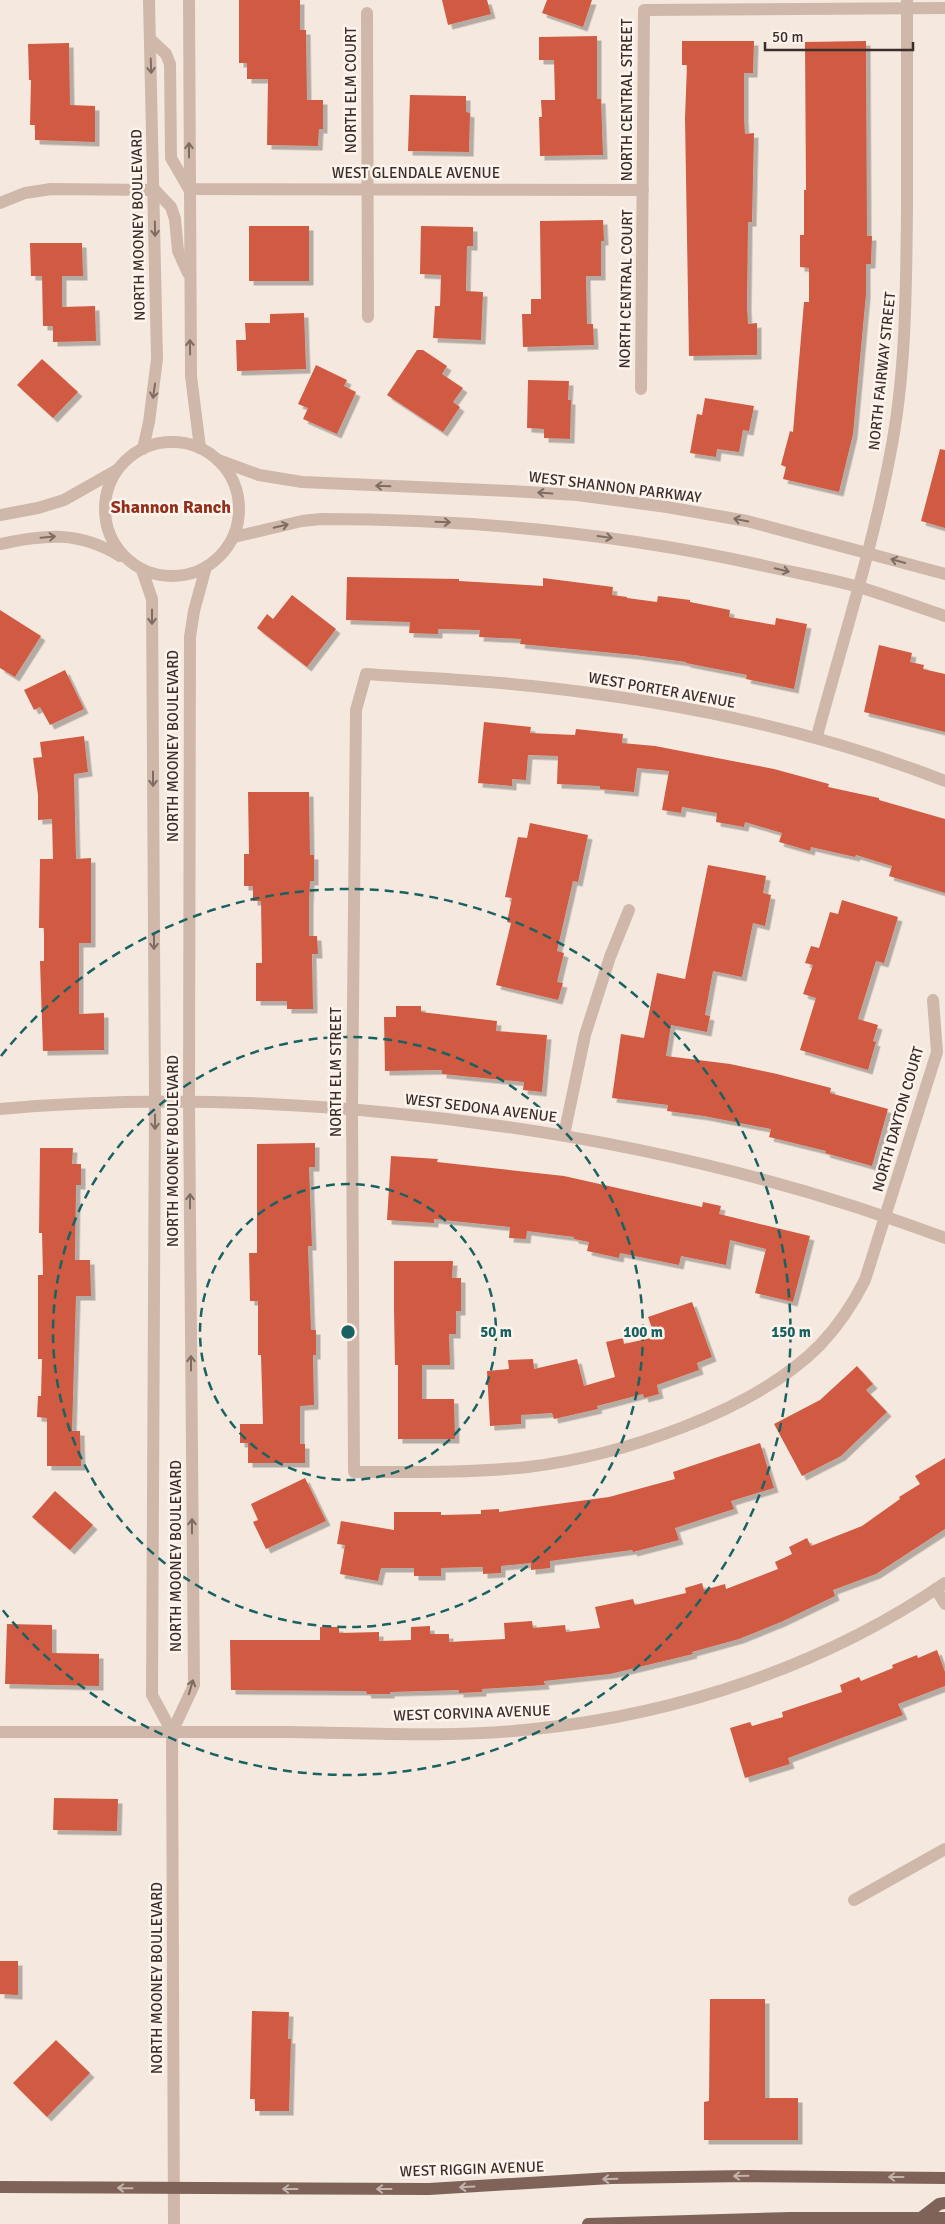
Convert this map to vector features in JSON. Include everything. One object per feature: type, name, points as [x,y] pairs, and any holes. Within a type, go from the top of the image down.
[{"type":"main road","name":"WEST RIGGIN AVENUE","points":[[0,2187],[429,2189],[611,2178],[727,2176],[945,2178]]},
{"type":"main road","points":[[922,2217],[939,2204],[945,2203]]},
{"type":"main road","points":[[588,2224],[945,2218]]},
{"type":"street","name":"NORTH MOONEY BOULEVARD","points":[[143,449],[149,422],[157,359],[155,190],[149,0]]},
{"type":"street","points":[[189,0],[190,376],[200,448]]},
{"type":"street","points":[[908,4],[945,8]]},
{"type":"street","name":"NORTH CENTRAL STREET","points":[[643,190],[644,10],[908,4]]},
{"type":"street","name":"NORTH FAIRWAY STREET","points":[[817,736],[867,552],[890,455],[904,338],[908,4]]},
{"type":"street","name":"NORTH ELM COURT","points":[[367,13],[368,317]]},
{"type":"street","points":[[150,39],[166,54],[170,64],[171,158],[190,189]]},
{"type":"street","points":[[0,203],[25,194],[51,189],[155,190],[171,206],[175,219],[178,251],[190,276]]},
{"type":"street","name":"WEST GLENDALE AVENUE","points":[[190,189],[643,190]]},
{"type":"street","name":"NORTH CENTRAL COURT","points":[[641,389],[643,190]]},
{"type":"street","points":[[0,544],[50,536],[70,536],[105,546],[142,570],[163,576],[186,575],[206,567],[223,554],[234,536],[239,516],[238,496],[230,476],[218,460],[200,448],[181,443],[161,443],[143,449],[128,458],[117,470],[108,488],[105,507],[107,527],[115,545],[127,560]]},
{"type":"street","name":"WEST SHANNON PARKWAY","points":[[218,460],[259,475],[302,482],[577,495],[667,507],[747,522],[945,574]]},
{"type":"street","points":[[0,515],[38,508],[64,500],[117,470]]},
{"type":"street","points":[[234,536],[302,521],[321,519],[456,522],[562,531],[653,544],[740,560],[857,587],[945,616]]},
{"type":"street","name":"NORTH MOONEY BOULEVARD","points":[[174,2224],[172,1732],[194,1685],[189,1100],[190,637],[194,611],[206,567]]},
{"type":"street","name":"NORTH MOONEY BOULEVARD","points":[[142,570],[152,599],[155,1101],[152,1695],[172,1732]]},
{"type":"street","name":"WEST PORTER AVENUE","points":[[366,674],[531,686],[674,706],[817,736],[945,780]]},
{"type":"street","name":"NORTH ELM STREET","points":[[354,1472],[352,1109],[356,710],[366,674]]},
{"type":"street","points":[[564,1135],[585,1035],[610,957],[629,910]]},
{"type":"street","name":"NORTH DAYTON COURT","points":[[354,1472],[482,1471],[529,1467],[608,1451],[651,1438],[721,1410],[760,1390],[793,1368],[837,1327],[851,1307],[865,1280],[937,1052],[933,1000]]},
{"type":"street","name":"WEST SEDONA AVENUE","points":[[0,1109],[60,1103],[189,1100],[284,1104],[439,1117],[564,1135],[634,1148],[766,1180],[886,1216],[945,1238]]},
{"type":"street","points":[[940,1586],[945,1604]]},
{"type":"street","name":"WEST CORVINA AVENUE","points":[[0,1732],[452,1733],[533,1729],[608,1718],[670,1706],[729,1688],[784,1668],[842,1643],[903,1610],[940,1586]]},
{"type":"street","points":[[854,1900],[945,1849]]},
{"type":"building","points":[[239,0],[300,0],[300,30],[306,30],[307,100],[323,100],[323,129],[319,129],[318,146],[267,145],[268,79],[247,79],[247,63],[239,63]]},
{"type":"building","points":[[442,0],[487,0],[491,14],[448,25]]},
{"type":"building","points":[[547,0],[592,0],[583,27],[542,13]]},
{"type":"building","points":[[597,36],[597,99],[601,99],[603,155],[540,156],[539,117],[542,117],[541,100],[555,100],[554,60],[539,60],[539,37]]},
{"type":"building","points":[[682,41],[754,41],[753,73],[744,73],[744,117],[745,134],[754,133],[752,222],[748,222],[747,306],[748,324],[757,323],[757,355],[689,356],[685,118],[687,65],[682,65]]},
{"type":"building","points":[[866,41],[867,236],[872,236],[871,264],[866,264],[866,294],[853,434],[839,492],[783,479],[786,467],[781,465],[790,431],[793,432],[804,302],[809,302],[809,268],[800,267],[800,235],[804,235],[804,190],[806,190],[805,42]]},
{"type":"building","points":[[69,43],[70,105],[95,106],[95,142],[35,140],[35,125],[30,125],[31,80],[29,80],[28,44]]},
{"type":"building","points":[[410,95],[466,96],[466,112],[470,113],[469,152],[408,151]]},
{"type":"building","points":[[603,220],[604,241],[601,241],[601,276],[586,276],[587,324],[593,324],[594,345],[523,347],[522,314],[531,314],[531,299],[541,299],[540,221]]},
{"type":"building","points":[[249,226],[309,226],[309,281],[249,281]]},
{"type":"building","points":[[421,226],[473,227],[473,246],[467,246],[466,291],[483,292],[481,340],[433,338],[435,306],[440,306],[441,275],[420,274]]},
{"type":"building","points":[[30,243],[82,243],[83,276],[62,276],[62,307],[95,306],[96,341],[53,342],[53,326],[43,326],[42,276],[31,276]]},
{"type":"building","points":[[304,313],[306,369],[237,371],[236,340],[246,340],[245,323],[270,323],[270,314]]},
{"type":"building","points":[[417,350],[423,350],[447,366],[442,374],[463,388],[453,402],[460,407],[443,432],[387,395]]},
{"type":"building","points":[[42,359],[78,392],[53,418],[17,385]]},
{"type":"building","points":[[316,365],[347,380],[344,386],[356,392],[337,434],[303,419],[308,408],[298,404]]},
{"type":"building","points":[[528,380],[569,381],[568,400],[571,400],[570,439],[544,438],[544,429],[527,428]]},
{"type":"building","points":[[705,398],[754,406],[749,431],[743,430],[739,452],[717,449],[716,457],[690,453],[697,414],[702,415]]},
{"type":"building","points":[[940,449],[945,450],[945,528],[921,521]]},
{"type":"building","points":[[347,577],[459,579],[459,581],[543,586],[543,578],[613,587],[612,595],[627,598],[657,602],[658,596],[690,600],[690,602],[730,610],[729,617],[775,625],[776,618],[807,624],[794,689],[746,679],[747,675],[686,662],[520,644],[521,639],[479,637],[480,630],[438,629],[438,634],[409,633],[410,622],[346,620]]},
{"type":"building","points":[[292,595],[336,629],[307,667],[257,628],[267,614],[273,619]]},
{"type":"building","points":[[0,610],[41,636],[15,677],[0,668]]},
{"type":"building","points":[[879,645],[912,653],[910,662],[924,665],[923,669],[945,674],[945,732],[864,712]]},
{"type":"building","points":[[65,670],[84,709],[50,725],[40,707],[34,710],[24,690]]},
{"type":"building","points":[[484,722],[531,727],[530,733],[575,735],[576,729],[623,734],[622,743],[655,746],[774,769],[829,784],[828,787],[879,798],[879,800],[945,819],[945,893],[889,876],[892,866],[856,855],[855,857],[811,847],[810,851],[779,842],[782,833],[745,822],[744,827],[716,822],[717,813],[682,807],[681,813],[662,810],[669,771],[637,768],[634,792],[600,789],[600,786],[557,784],[558,756],[528,755],[526,780],[512,779],[512,786],[478,783]]},
{"type":"building","points":[[84,736],[88,772],[74,774],[76,859],[91,858],[91,943],[79,943],[79,1014],[104,1013],[104,1050],[43,1051],[40,961],[44,961],[44,928],[39,928],[40,859],[53,859],[52,819],[38,820],[38,795],[33,758],[42,757],[40,742]]},
{"type":"building","points":[[248,792],[309,792],[310,855],[314,855],[314,881],[310,881],[309,936],[317,936],[318,954],[312,954],[313,1009],[287,1009],[287,1001],[256,1001],[256,963],[262,963],[261,901],[253,901],[253,886],[244,886],[244,854],[249,854]]},
{"type":"building","points":[[530,823],[588,835],[578,882],[573,881],[557,951],[564,953],[557,982],[563,983],[558,1000],[496,985],[511,923],[507,922],[512,898],[505,897],[518,837],[527,838]]},
{"type":"building","points":[[708,865],[766,876],[763,893],[771,895],[765,926],[753,923],[742,977],[713,971],[705,1015],[710,1016],[707,1032],[671,1025],[666,1056],[730,1064],[777,1074],[831,1088],[830,1093],[888,1109],[872,1166],[825,1153],[826,1151],[769,1137],[771,1129],[667,1111],[668,1105],[612,1098],[621,1034],[644,1038],[657,973],[685,979]]},
{"type":"building","points":[[842,900],[898,917],[884,963],[876,961],[858,1019],[878,1025],[873,1041],[876,1042],[868,1070],[800,1050],[816,998],[803,994],[813,965],[805,963],[811,946],[819,948],[830,912],[838,914]]},
{"type":"building","points":[[396,1006],[421,1006],[421,1012],[497,1021],[496,1031],[547,1035],[542,1092],[523,1090],[524,1082],[442,1074],[442,1070],[385,1071],[384,1017],[396,1017]]},
{"type":"building","points":[[315,1143],[315,1167],[309,1167],[312,1246],[308,1246],[311,1330],[316,1330],[316,1355],[313,1355],[314,1405],[300,1406],[300,1444],[305,1444],[305,1463],[248,1463],[248,1443],[240,1443],[240,1424],[263,1424],[261,1355],[258,1355],[258,1301],[250,1301],[249,1253],[257,1253],[257,1144]]},
{"type":"building","points":[[40,1148],[73,1148],[72,1164],[81,1164],[81,1185],[76,1185],[75,1260],[90,1260],[91,1296],[76,1296],[72,1431],[80,1431],[81,1466],[47,1466],[47,1418],[37,1417],[38,1396],[41,1396],[42,1359],[38,1359],[38,1275],[43,1275],[42,1233],[39,1233]]},
{"type":"building","points":[[391,1156],[438,1159],[437,1162],[564,1176],[702,1207],[703,1202],[721,1206],[719,1214],[810,1236],[793,1302],[755,1293],[766,1249],[730,1240],[726,1265],[681,1256],[679,1265],[620,1253],[619,1258],[587,1251],[589,1242],[574,1239],[574,1237],[527,1231],[526,1239],[509,1238],[510,1227],[434,1219],[434,1223],[387,1220]]},
{"type":"building","points":[[394,1261],[453,1261],[452,1278],[461,1278],[461,1311],[456,1311],[456,1334],[449,1334],[450,1365],[422,1365],[422,1399],[454,1399],[455,1439],[398,1439],[398,1365],[395,1365]]},
{"type":"building","points":[[692,1302],[712,1357],[697,1363],[699,1370],[657,1385],[659,1394],[644,1398],[643,1394],[597,1406],[598,1409],[554,1419],[552,1413],[521,1415],[521,1424],[490,1426],[487,1371],[509,1369],[508,1360],[533,1359],[534,1369],[577,1359],[584,1386],[615,1377],[606,1342],[623,1338],[624,1344],[655,1337],[648,1317]]},
{"type":"building","points":[[857,1366],[873,1384],[866,1390],[887,1412],[841,1456],[802,1476],[774,1424],[820,1400]]},
{"type":"building","points":[[760,1443],[774,1488],[731,1501],[734,1509],[675,1528],[679,1540],[633,1552],[632,1550],[550,1561],[550,1568],[531,1570],[531,1563],[501,1566],[501,1573],[483,1574],[483,1567],[441,1568],[441,1576],[414,1576],[414,1568],[381,1568],[378,1581],[340,1574],[345,1545],[337,1544],[341,1521],[394,1530],[394,1512],[441,1512],[441,1515],[481,1514],[481,1510],[499,1509],[499,1512],[609,1497],[675,1479],[673,1472]]},
{"type":"building","points":[[945,1458],[945,1529],[876,1574],[833,1590],[835,1596],[781,1622],[739,1639],[692,1652],[693,1654],[610,1674],[544,1681],[545,1685],[482,1689],[482,1692],[459,1693],[459,1690],[367,1694],[366,1691],[231,1690],[230,1640],[320,1640],[320,1627],[339,1627],[339,1633],[379,1632],[379,1641],[411,1640],[411,1627],[430,1626],[430,1634],[449,1634],[449,1642],[505,1639],[504,1623],[532,1621],[533,1628],[565,1625],[566,1632],[600,1628],[595,1607],[633,1599],[635,1605],[686,1593],[685,1588],[702,1583],[704,1590],[725,1584],[726,1589],[778,1569],[775,1562],[792,1554],[789,1547],[807,1538],[811,1546],[862,1526],[900,1499],[899,1497],[920,1484],[915,1476]]},
{"type":"building","points":[[305,1478],[326,1521],[266,1549],[253,1522],[258,1520],[251,1504]]},
{"type":"building","points":[[55,1491],[93,1525],[70,1550],[32,1517]]},
{"type":"building","points":[[7,1624],[52,1625],[52,1653],[99,1654],[99,1686],[5,1684]]},
{"type":"building","points":[[937,1650],[945,1672],[945,1686],[898,1704],[903,1715],[788,1758],[790,1764],[745,1778],[730,1728],[750,1722],[752,1726],[783,1717],[782,1712],[842,1692],[840,1685],[859,1677],[861,1681],[893,1668],[892,1665],[917,1655],[918,1658]]},
{"type":"building","points":[[54,1798],[118,1799],[117,1831],[53,1830]]},
{"type":"building","points":[[0,1961],[18,1961],[18,1995],[0,1994]]},
{"type":"building","points":[[710,1999],[765,1999],[765,2098],[798,2098],[798,2140],[704,2140],[704,2102],[709,2101]]},
{"type":"building","points":[[252,2011],[289,2012],[288,2039],[291,2039],[289,2111],[255,2111],[255,2099],[250,2099]]},
{"type":"building","points":[[56,2040],[90,2073],[47,2117],[13,2083]]},
{"type":"district","name":"Shannon Ranch","points":[[171,507]]}]
